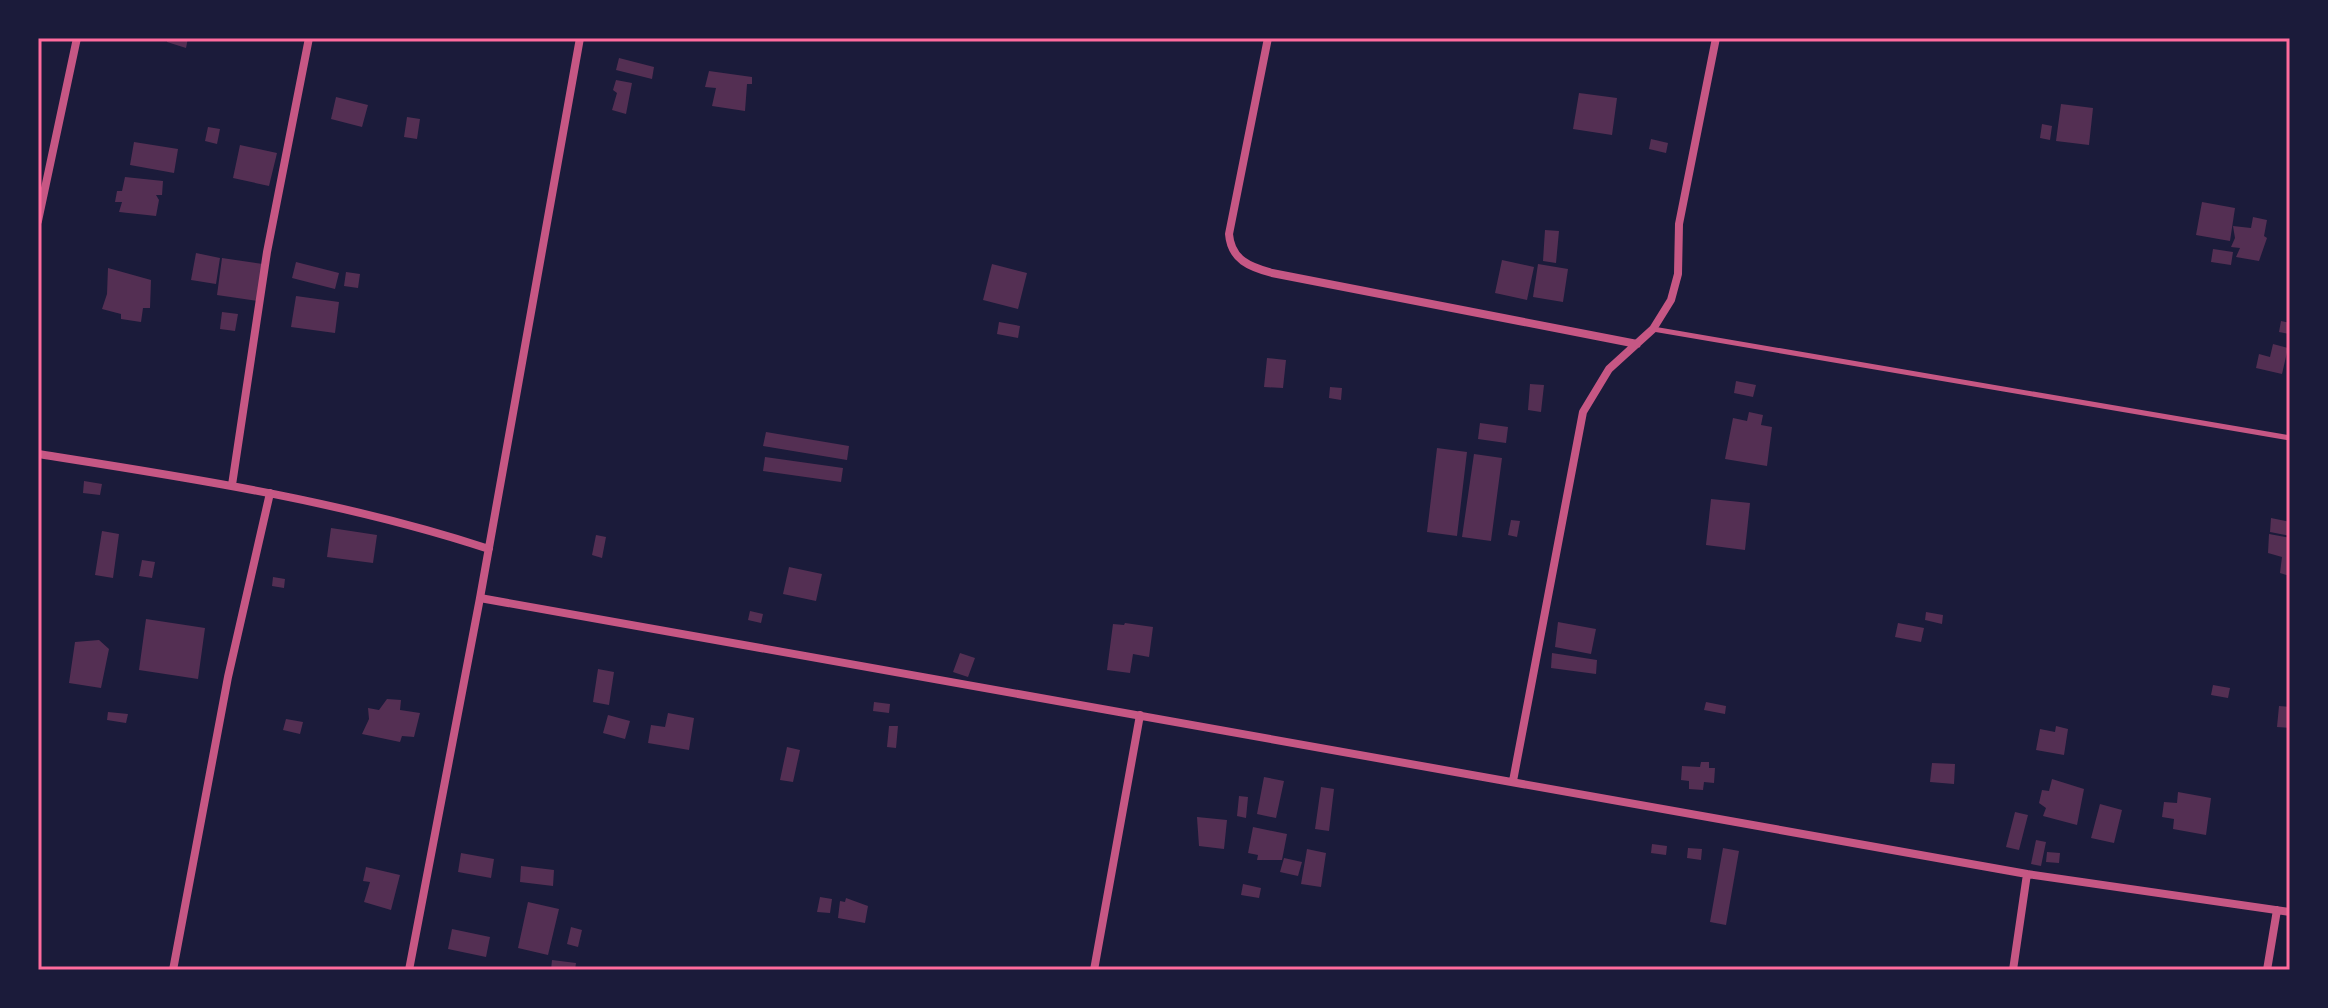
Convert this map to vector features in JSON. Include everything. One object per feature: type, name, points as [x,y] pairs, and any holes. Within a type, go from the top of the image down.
[{"type":"street","points":[[38,221],[77,38]]},
{"type":"street","points":[[232,485],[267,252],[309,38]]},
{"type":"street","points":[[409,970],[489,549],[580,38]]},
{"type":"street","points":[[1268,38],[1229,234],[1233,252],[1241,260],[1272,273],[1637,344]]},
{"type":"street","points":[[1513,781],[1583,412],[1609,369],[1653,329],[1666,311],[1675,288],[1679,224],[1716,38]]},
{"type":"street","points":[[38,454],[270,493],[429,529],[489,549]]},
{"type":"street","points":[[173,970],[228,677],[270,493]]},
{"type":"street","points":[[480,598],[2027,874],[2290,912]]},
{"type":"street","points":[[1094,970],[1140,715]]},
{"type":"street","points":[[2013,970],[2027,874]]},
{"type":"street","points":[[2267,970],[2277,910]]},
{"type":"lane","points":[[1653,329],[2290,438]]},
{"type":"building","points":[[167,38],[188,38],[186,48],[167,42]]},
{"type":"building","points":[[619,58],[654,67],[652,79],[616,70]]},
{"type":"building","points":[[709,71],[752,77],[752,84],[747,84],[745,111],[712,106],[716,88],[705,87]]},
{"type":"building","points":[[616,80],[632,83],[626,114],[612,110],[617,93],[613,90]]},
{"type":"building","points":[[1579,93],[1617,98],[1612,135],[1573,129]]},
{"type":"building","points":[[336,97],[368,105],[362,127],[331,119]]},
{"type":"building","points":[[2061,104],[2093,108],[2089,145],[2056,141]]},
{"type":"building","points":[[407,117],[420,119],[417,139],[404,137]]},
{"type":"building","points":[[2042,124],[2052,126],[2050,140],[2040,138]]},
{"type":"building","points":[[208,127],[220,129],[217,144],[205,141]]},
{"type":"building","points":[[1651,139],[1668,143],[1666,153],[1649,149]]},
{"type":"building","points":[[134,142],[178,149],[174,173],[130,165]]},
{"type":"building","points":[[240,145],[277,153],[269,186],[233,178]]},
{"type":"building","points":[[125,177],[163,181],[162,195],[156,195],[159,200],[156,216],[119,212],[122,202],[115,202],[117,191],[122,191]]},
{"type":"building","points":[[2202,202],[2235,208],[2230,241],[2196,235]]},
{"type":"building","points":[[2253,217],[2267,220],[2264,236],[2267,238],[2259,261],[2236,257],[2240,248],[2231,247],[2235,238],[2233,226],[2251,228]]},
{"type":"building","points":[[1545,230],[1559,231],[1556,263],[1543,261]]},
{"type":"building","points":[[2213,249],[2233,252],[2231,265],[2211,262]]},
{"type":"building","points":[[196,253],[220,258],[216,284],[191,280]]},
{"type":"building","points":[[222,258],[263,264],[258,301],[217,295]]},
{"type":"building","points":[[1502,260],[1534,267],[1527,300],[1495,293]]},
{"type":"building","points":[[296,262],[339,273],[335,289],[292,278]]},
{"type":"building","points":[[992,264],[1027,273],[1018,309],[983,300]]},
{"type":"building","points":[[1538,264],[1568,269],[1563,302],[1533,297]]},
{"type":"building","points":[[108,268],[151,280],[150,308],[143,308],[141,322],[121,319],[121,314],[102,309],[107,294]]},
{"type":"building","points":[[346,272],[360,274],[358,288],[344,286]]},
{"type":"building","points":[[296,296],[339,302],[335,333],[291,327]]},
{"type":"building","points":[[222,312],[238,314],[235,331],[220,329]]},
{"type":"building","points":[[2281,321],[2290,323],[2290,334],[2279,332]]},
{"type":"building","points":[[999,322],[1020,326],[1018,338],[997,334]]},
{"type":"building","points":[[2273,344],[2288,348],[2282,374],[2256,368],[2259,354],[2270,357]]},
{"type":"building","points":[[1267,358],[1286,360],[1283,388],[1264,387]]},
{"type":"building","points":[[1736,381],[1756,385],[1753,397],[1734,393]]},
{"type":"building","points":[[1530,384],[1544,385],[1541,412],[1528,410]]},
{"type":"building","points":[[1330,387],[1342,388],[1341,400],[1329,398]]},
{"type":"building","points":[[1749,412],[1763,415],[1761,425],[1772,427],[1767,466],[1725,459],[1733,418],[1747,421]]},
{"type":"building","points":[[1480,423],[1508,427],[1506,443],[1478,439]]},
{"type":"building","points":[[766,432],[849,446],[847,460],[763,446]]},
{"type":"building","points":[[1437,448],[1467,452],[1457,536],[1427,532]]},
{"type":"building","points":[[1474,454],[1502,458],[1491,541],[1462,537]]},
{"type":"building","points":[[765,457],[843,468],[841,482],[763,471]]},
{"type":"building","points":[[84,481],[102,484],[100,495],[83,493]]},
{"type":"building","points":[[1711,499],[1750,503],[1745,550],[1706,545]]},
{"type":"building","points":[[2271,518],[2290,522],[2290,536],[2270,532]]},
{"type":"building","points":[[1511,520],[1520,521],[1517,537],[1508,535]]},
{"type":"building","points":[[331,528],[377,535],[373,563],[327,557]]},
{"type":"building","points":[[102,531],[119,534],[113,578],[95,575]]},
{"type":"building","points":[[2269,534],[2290,538],[2290,576],[2280,573],[2282,557],[2268,553]]},
{"type":"building","points":[[596,535],[606,537],[602,558],[592,555]]},
{"type":"building","points":[[142,560],[155,562],[152,578],[139,576]]},
{"type":"building","points":[[789,567],[822,574],[816,601],[783,594]]},
{"type":"building","points":[[273,577],[285,579],[284,588],[272,586]]},
{"type":"building","points":[[750,611],[763,614],[761,623],[748,620]]},
{"type":"building","points":[[1926,612],[1943,615],[1942,624],[1925,620]]},
{"type":"building","points":[[146,619],[205,628],[198,679],[139,670]]},
{"type":"building","points":[[1558,622],[1596,629],[1591,654],[1555,647]]},
{"type":"building","points":[[1898,623],[1924,628],[1921,642],[1895,637]]},
{"type":"building","points":[[1113,624],[1153,627],[1149,657],[1133,654],[1130,673],[1107,670]]},
{"type":"building","points":[[99,640],[109,649],[101,688],[69,683],[75,642]]},
{"type":"building","points":[[960,653],[975,658],[968,677],[953,672]]},
{"type":"building","points":[[1552,653],[1597,660],[1596,674],[1551,668]]},
{"type":"building","points":[[598,669],[614,672],[609,705],[593,702]]},
{"type":"building","points":[[2213,685],[2230,688],[2228,698],[2211,695]]},
{"type":"building","points":[[387,699],[401,700],[400,710],[420,713],[414,737],[402,736],[400,742],[362,734],[369,719],[368,708],[379,710]]},
{"type":"building","points":[[874,702],[890,704],[889,713],[873,711]]},
{"type":"building","points":[[1706,702],[1726,706],[1725,714],[1704,710]]},
{"type":"building","points":[[2279,706],[2290,707],[2290,728],[2277,727]]},
{"type":"building","points":[[108,712],[128,714],[126,723],[107,720]]},
{"type":"building","points":[[668,713],[694,718],[689,750],[648,743],[651,725],[665,727]]},
{"type":"building","points":[[608,715],[630,721],[625,739],[603,733]]},
{"type":"building","points":[[286,719],[303,722],[300,734],[283,730]]},
{"type":"building","points":[[889,726],[898,726],[896,748],[887,747]]},
{"type":"building","points":[[2056,726],[2068,729],[2064,755],[2036,750],[2040,729],[2055,732]]},
{"type":"building","points":[[787,747],[800,750],[793,782],[780,780]]},
{"type":"building","points":[[1701,762],[1709,762],[1709,768],[1715,768],[1714,783],[1704,782],[1703,790],[1689,789],[1689,781],[1681,780],[1682,766],[1700,767]]},
{"type":"building","points":[[1932,763],[1955,764],[1954,784],[1930,782]]},
{"type":"building","points":[[1264,777],[1284,781],[1276,818],[1257,814]]},
{"type":"building","points":[[2052,779],[2084,789],[2077,825],[2043,816],[2046,808],[2039,803],[2042,790],[2049,791]]},
{"type":"building","points":[[1321,787],[1334,789],[1329,831],[1315,829]]},
{"type":"building","points":[[2178,792],[2211,798],[2206,835],[2173,829],[2174,819],[2162,817],[2164,802],[2177,803]]},
{"type":"building","points":[[1239,796],[1248,797],[1246,818],[1237,816]]},
{"type":"building","points":[[2100,804],[2122,810],[2114,843],[2091,838]]},
{"type":"building","points":[[2015,812],[2028,815],[2019,850],[2006,847]]},
{"type":"building","points":[[1197,817],[1227,820],[1224,849],[1199,846]]},
{"type":"building","points":[[1253,827],[1287,834],[1282,860],[1257,860],[1258,855],[1248,853]]},
{"type":"building","points":[[2036,840],[2046,842],[2041,866],[2031,864]]},
{"type":"building","points":[[1652,844],[1667,846],[1666,855],[1651,853]]},
{"type":"building","points":[[1688,848],[1702,849],[1701,860],[1687,858]]},
{"type":"building","points":[[1723,848],[1739,851],[1726,925],[1710,922]]},
{"type":"building","points":[[1307,849],[1326,853],[1321,887],[1301,884]]},
{"type":"building","points":[[2047,852],[2060,853],[2059,863],[2046,862]]},
{"type":"building","points":[[461,853],[494,859],[491,878],[458,872]]},
{"type":"building","points":[[1284,858],[1302,862],[1298,876],[1280,872]]},
{"type":"building","points":[[521,866],[554,870],[553,886],[520,882]]},
{"type":"building","points":[[366,867],[400,875],[391,910],[364,902],[370,882],[363,881]]},
{"type":"building","points":[[1243,884],[1261,888],[1259,898],[1241,895]]},
{"type":"building","points":[[820,897],[832,899],[830,913],[817,912]]},
{"type":"building","points":[[846,898],[868,906],[865,923],[838,918],[840,901],[845,902]]},
{"type":"building","points":[[528,902],[559,909],[548,955],[518,948]]},
{"type":"building","points":[[571,927],[582,930],[578,947],[567,944]]},
{"type":"building","points":[[452,929],[490,937],[486,957],[448,949]]},
{"type":"building","points":[[552,960],[576,963],[575,970],[551,970]]}]
